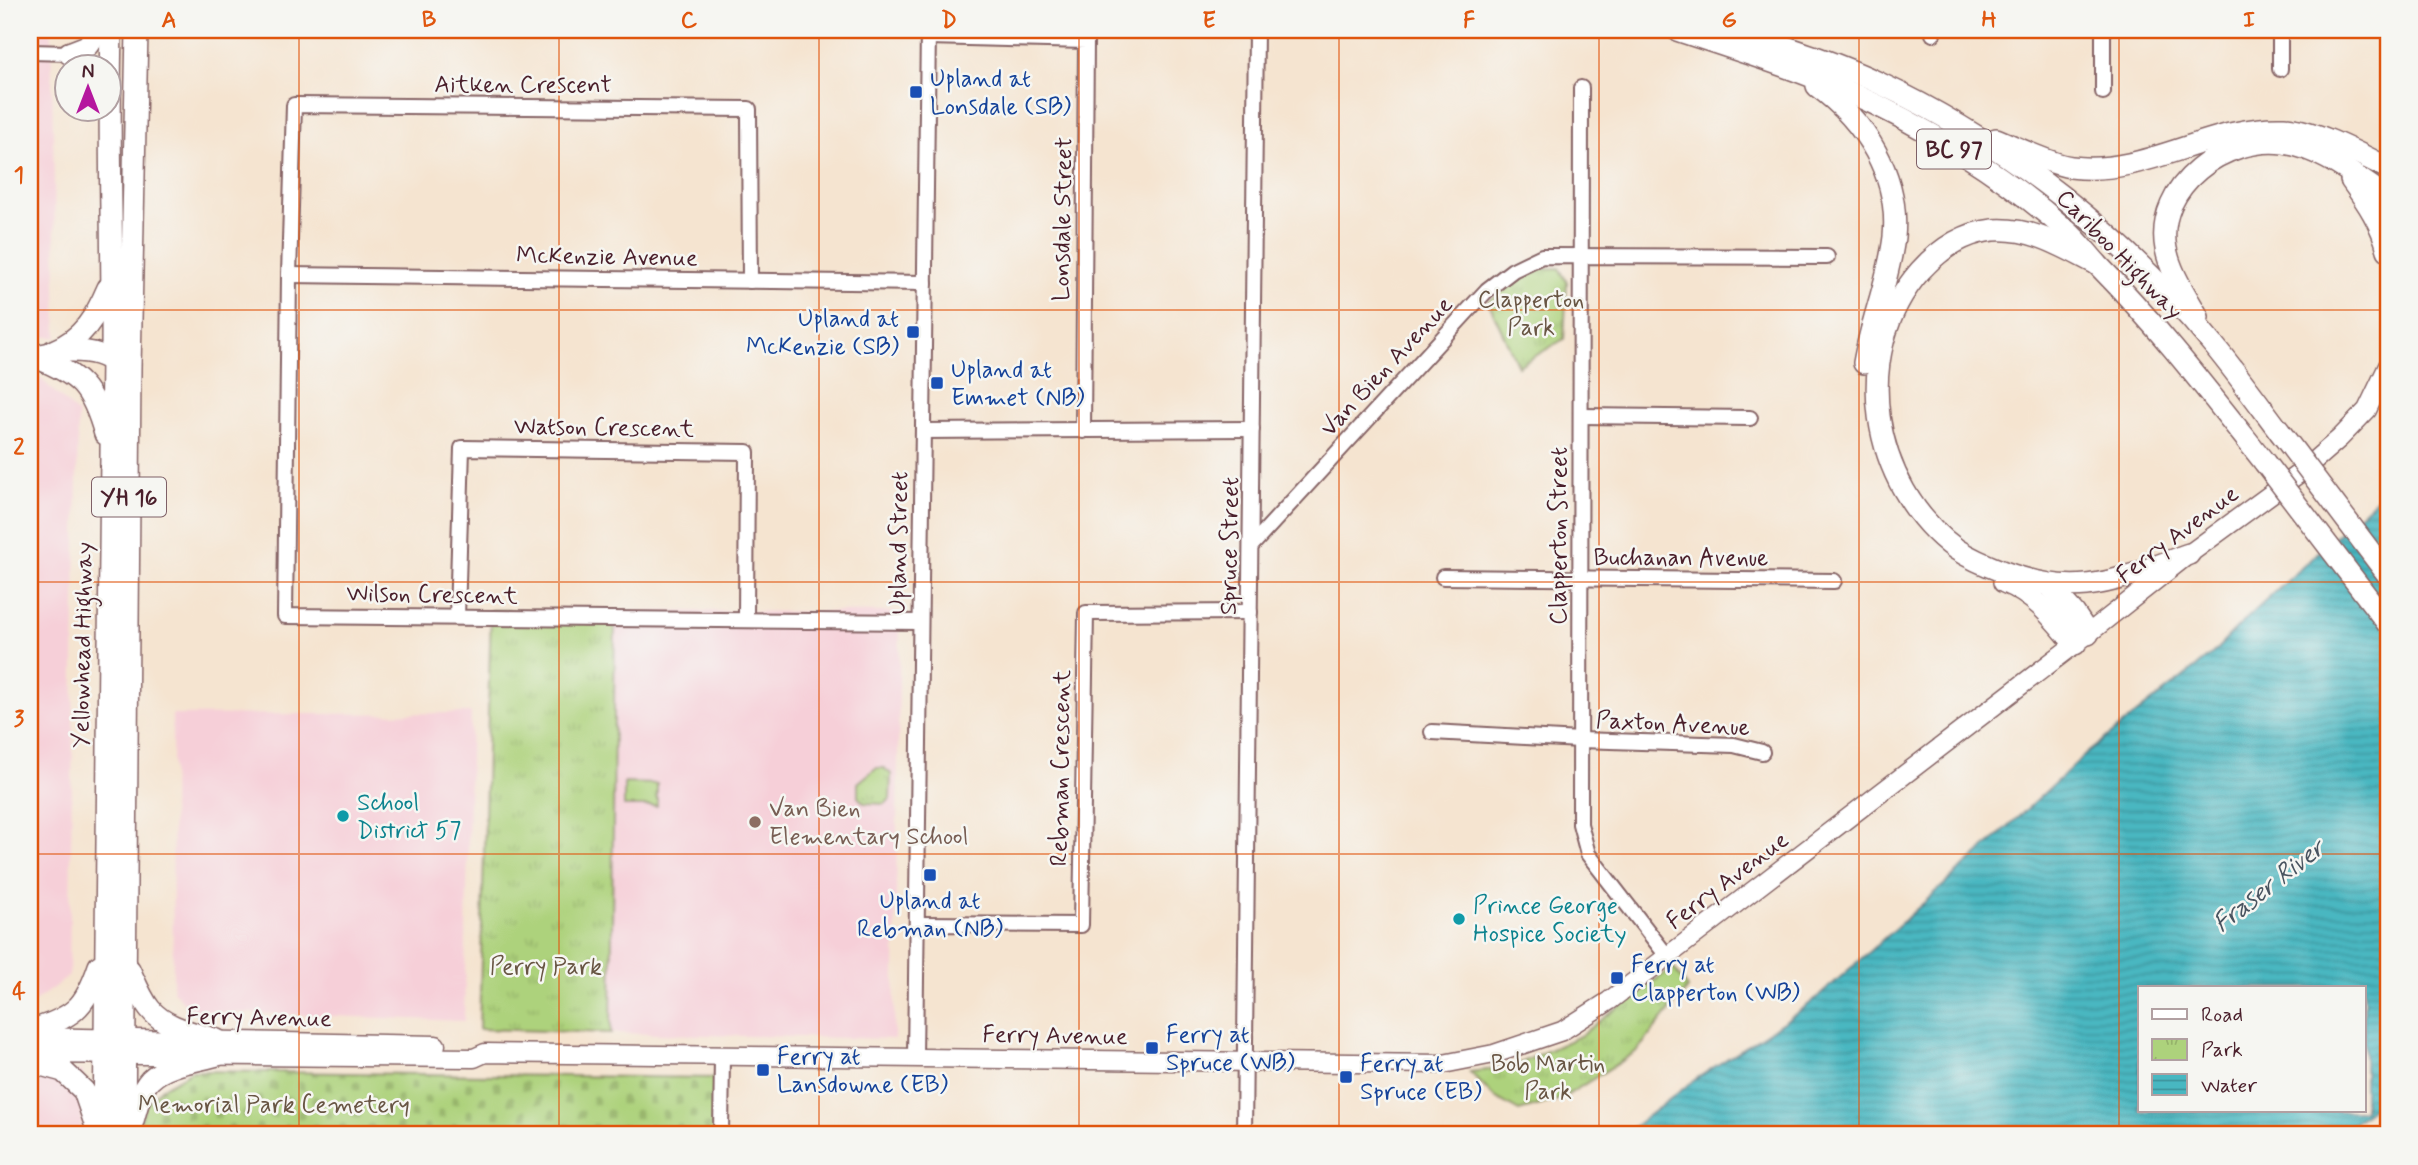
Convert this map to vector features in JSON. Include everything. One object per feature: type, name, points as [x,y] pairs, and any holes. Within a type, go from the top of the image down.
[{"type":"highway","points":[[82,52],[99,30]]},
{"type":"highway","name":"Yellowhead Highway","points":[[110,52],[111,30]]},
{"type":"highway","name":"Yellowhead Highway","points":[[102,1135],[126,964],[136,30]]},
{"type":"highway","name":"Cariboo Highway","points":[[1678,30],[1846,91],[1933,135],[2018,191],[2067,231],[2165,337],[2388,624]]},
{"type":"highway","name":"Cariboo Highway","points":[[1734,30],[1810,55],[1878,82],[1941,115],[2004,155],[2075,206],[2140,266],[2214,346],[2388,575]]},
{"type":"highway","points":[[1788,68],[1819,87],[1846,110],[1865,133],[1878,155],[1888,184],[1894,212],[1894,238],[1869,333],[1864,364],[1863,398],[1867,426],[1877,459],[1889,485],[1907,514],[1954,558],[1985,575],[2017,587],[2037,600],[2082,639]]},
{"type":"highway","points":[[1941,115],[2069,167],[2111,168],[2138,163],[2217,135],[2251,128],[2287,128],[2334,142],[2388,167]]},
{"type":"highway","name":"Yellowhead Highway","points":[[109,122],[113,276],[104,950],[126,1135]]},
{"type":"highway","points":[[2214,346],[2172,270],[2166,248],[2168,210],[2176,193],[2203,165],[2245,147],[2283,143],[2304,147],[2388,198]]},
{"type":"highway","points":[[2344,170],[2369,204],[2385,236],[2388,250]]},
{"type":"highway","points":[[2097,264],[2053,241],[2022,231],[1990,230],[1954,242],[1931,258],[1911,281],[1898,302],[1882,342],[1876,376],[1876,400],[1889,457],[1903,487],[1919,512],[1937,532],[1966,554],[2014,576],[2048,584],[2085,585],[2122,579],[2189,554]]},
{"type":"highway","points":[[38,356],[77,337],[93,321],[113,276]]},
{"type":"highway","points":[[38,356],[87,353],[112,360],[121,372],[130,424]]},
{"type":"highway","points":[[38,356],[69,374],[88,390],[94,400],[110,453]]},
{"type":"highway","points":[[2048,584],[2074,613],[2082,639]]},
{"type":"highway","points":[[30,1034],[77,1009],[90,990],[104,950]]},
{"type":"highway","points":[[126,964],[143,998],[157,1016],[217,1048]]},
{"type":"highway","points":[[126,1135],[149,1081],[164,1070],[217,1048]]},
{"type":"highway","points":[[30,1062],[63,1071],[84,1091],[102,1135]]},
{"type":"main road","name":"Ferry Avenue","points":[[30,1054],[115,1046],[474,1058],[485,1053],[1443,1064],[1494,1054],[1562,1031],[1609,1001],[2189,554],[2301,472],[2367,410],[2388,366]]},
{"type":"main road","name":"Ferry Avenue","points":[[30,1034],[115,1046]]},
{"type":"street","name":"Spruce Street","points":[[1244,1135],[1256,30]]},
{"type":"street","points":[[2103,92],[2104,30]]},
{"type":"street","points":[[2280,30],[2280,69]]},
{"type":"street","name":"Upland Street","points":[[915,1058],[928,34]]},
{"type":"street","name":"Lonsdale Street","points":[[928,34],[1086,41],[1083,431]]},
{"type":"street","points":[[30,52],[52,56]]},
{"type":"street","name":"Clapperton Street","points":[[1581,88],[1580,824],[1588,855],[1667,957]]},
{"type":"street","name":"Aitken Crescent","points":[[289,275],[294,105],[749,109],[750,281]]},
{"type":"street","name":"Van Bien Avenue","points":[[1252,545],[1488,290],[1513,270],[1542,256],[1827,257]]},
{"type":"street","name":"McKenzie Avenue","points":[[289,275],[925,283]]},
{"type":"street","name":"Wilson Crescent","points":[[289,275],[285,615],[920,622]]},
{"type":"street","points":[[1581,416],[1750,418]]},
{"type":"street","points":[[923,431],[1252,429]]},
{"type":"street","name":"Watson Crescent","points":[[457,617],[462,448],[747,452],[746,620]]},
{"type":"street","name":"Buchanan Avenue","points":[[1443,577],[1834,581]]},
{"type":"street","name":"Rebman Crescent","points":[[917,924],[1081,925],[1086,613],[1250,612]]},
{"type":"street","name":"Paxton Avenue","points":[[1433,732],[1734,745],[1762,752]]},
{"type":"street","points":[[721,1135],[722,1055]]},
{"type":"shaded area","points":[[30,30],[51,30],[57,337],[30,337]]},
{"type":"shaded area","points":[[30,377],[39,377],[78,414],[69,976],[30,1005]]},
{"type":"shaded area","name":"Van Bien Elementary School","points":[[615,611],[900,612],[894,1039],[611,1033]]},
{"type":"shaded area","points":[[471,713],[464,1021],[192,1011],[173,991],[172,715]]},
{"type":"shaded area","points":[[83,1071],[81,1135],[30,1135],[30,1073]]},
{"type":"green space","name":"Clapperton Park","points":[[1559,268],[1567,282],[1564,339],[1518,366],[1488,301],[1536,269]]},
{"type":"green space","name":"Perry Park","points":[[491,610],[615,611],[611,1033],[479,1029]]},
{"type":"green space","points":[[876,768],[884,768],[891,774],[890,799],[885,804],[864,803],[858,797],[858,783]]},
{"type":"green space","points":[[624,783],[657,784],[657,806],[624,806]]},
{"type":"green space","name":"Bob Martin Park","points":[[1673,967],[1688,988],[1637,1051],[1561,1099],[1519,1111],[1493,1096],[1470,1072],[1512,1067],[1580,1036]]},
{"type":"green space","name":"Memorial Park Cemetery","points":[[192,1071],[719,1078],[718,1135],[136,1135],[146,1103],[162,1088]]},
{"type":"water","name":"Fraser River","points":[[2388,488],[2388,1096],[2338,1135],[1623,1135],[1696,1079],[1816,999],[2086,754],[2211,655],[2245,620]]},
{"type":"place","name":"Upland at Lonsdale (SB)","points":[[916,92]]},
{"type":"place","name":"Upland at McKenzie (SB)","points":[[913,332]]},
{"type":"place","name":"Upland at Emmet (NB)","points":[[937,383]]},
{"type":"place","name":"School District 57","points":[[343,816]]},
{"type":"place","name":"Van Bien Elementary School","points":[[755,822]]},
{"type":"place","name":"Upland at Rebman (NB)","points":[[930,875]]},
{"type":"place","name":"Prince George Hospice Society","points":[[1459,919]]},
{"type":"place","name":"Ferry at Clapperton (WB)","points":[[1617,978]]},
{"type":"place","name":"Ferry at Spruce (WB)","points":[[1152,1048]]},
{"type":"place","name":"Ferry at Lansdowne (EB)","points":[[763,1070]]},
{"type":"place","name":"Ferry at Spruce (EB)","points":[[1346,1077]]}]
